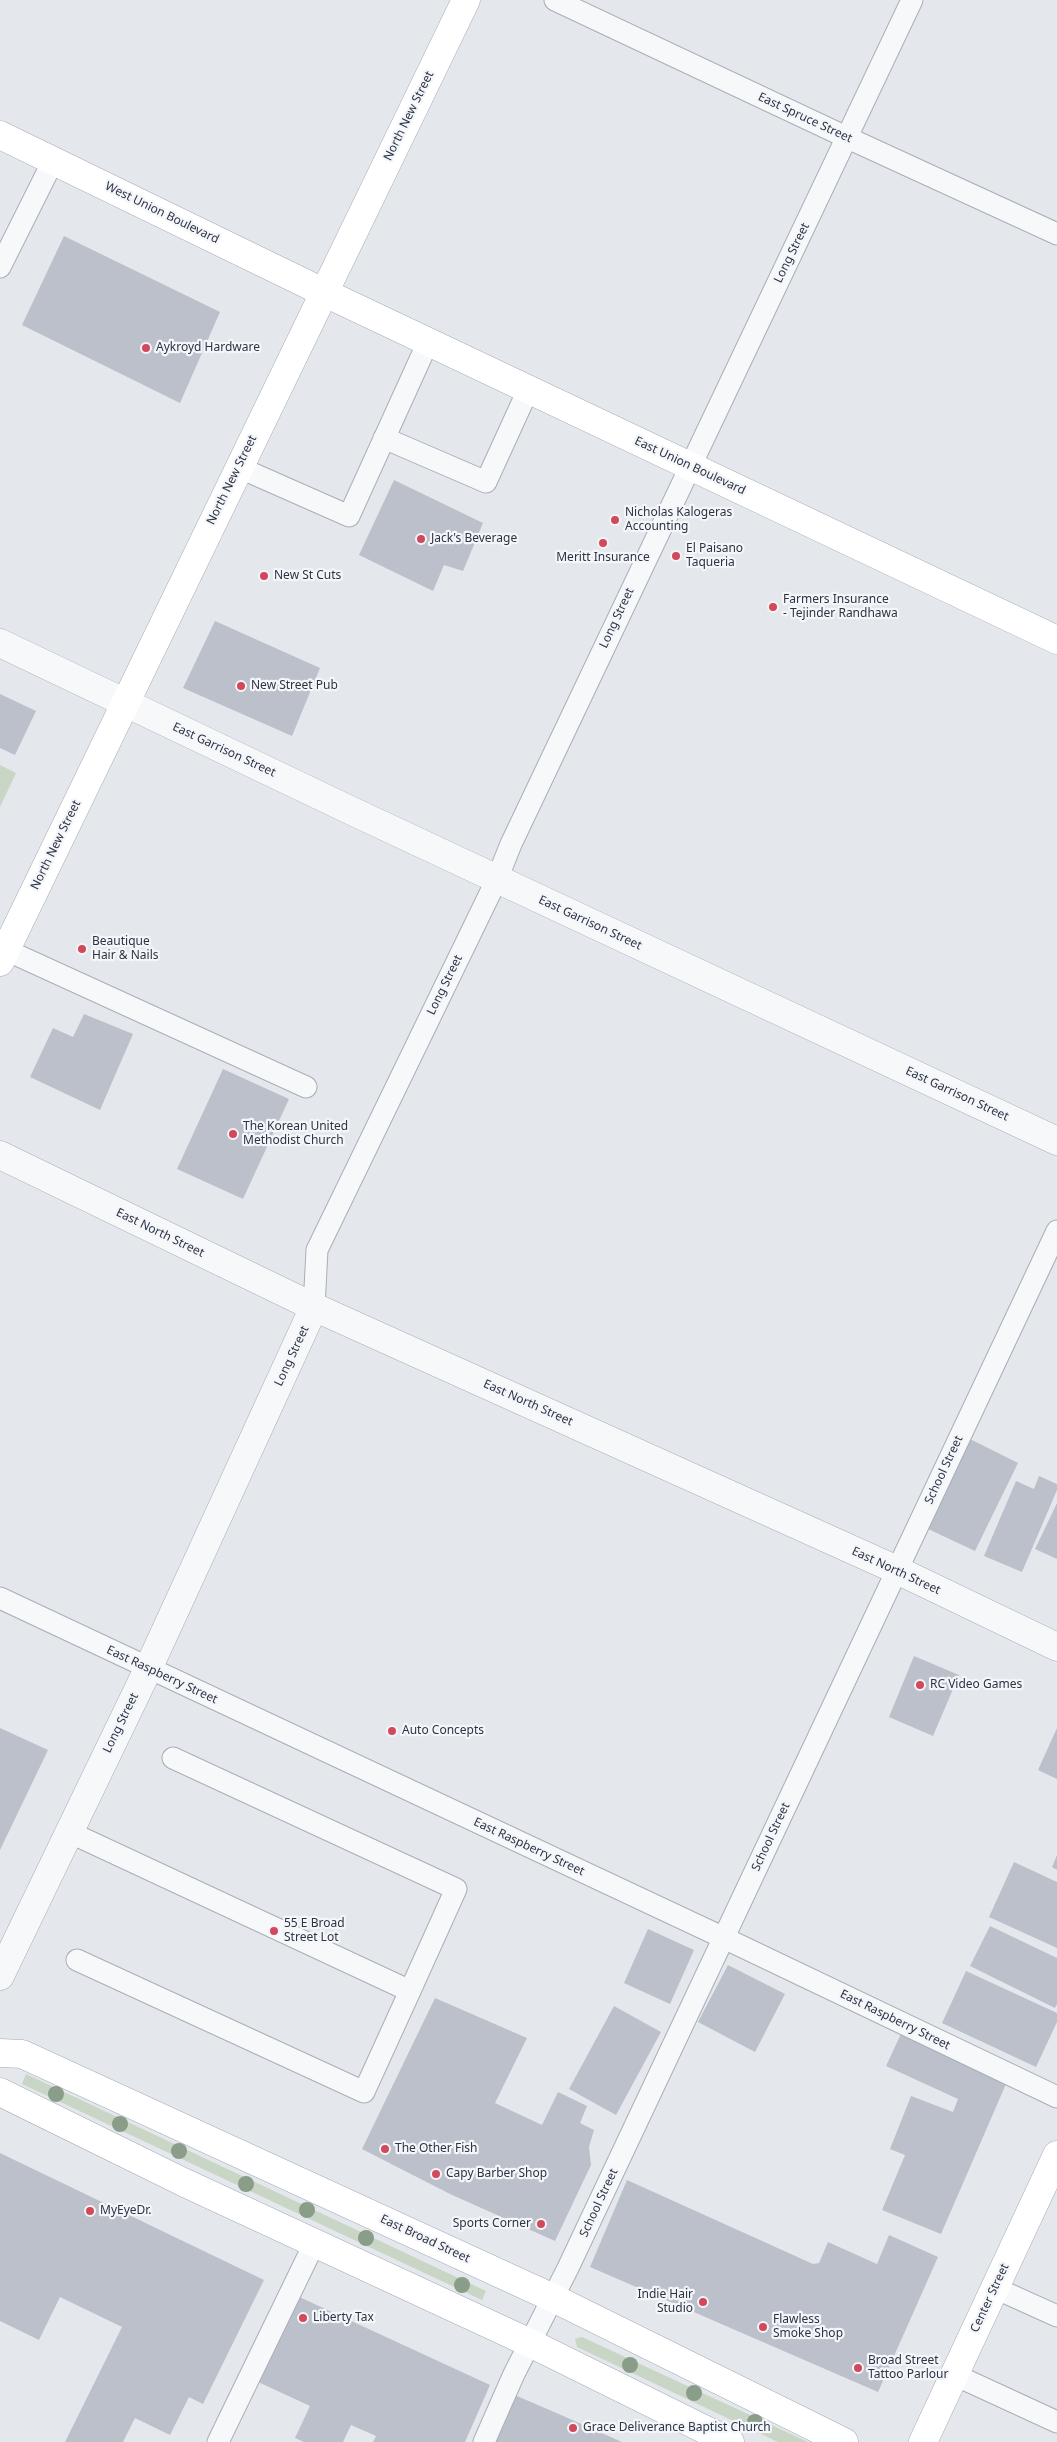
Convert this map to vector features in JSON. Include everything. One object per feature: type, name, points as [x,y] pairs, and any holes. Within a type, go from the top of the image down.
[{"type":"main road","name":"North New Street","points":[[3,956],[238,467],[466,0]]},
{"type":"main road","name":"West Union Boulevard","points":[[0,135],[323,292]]},
{"type":"main road","name":"East Union Boulevard","points":[[323,292],[1057,640]]},
{"type":"main road","name":"East Broad Street","points":[[0,2053],[22,2054],[554,2298],[844,2442]]},
{"type":"main road","points":[[0,2092],[174,2178],[532,2344],[730,2442]]},
{"type":"main road","name":"Center Street","points":[[923,2442],[1057,2155]]},
{"type":"street","name":"East Garrison Street","points":[[0,643],[497,879],[1057,1141]]},
{"type":"street","name":"East North Street","points":[[0,1155],[314,1307],[897,1570],[1057,1647]]},
{"type":"street","name":"Long Street","points":[[0,1976],[148,1669],[314,1307]]},
{"type":"lane","name":"East Spruce Street","points":[[555,0],[1057,234]]},
{"type":"lane","name":"Long Street","points":[[314,1307],[317,1250],[497,879],[511,844],[689,466],[848,138],[912,0]]},
{"type":"lane","points":[[0,268],[53,161]]},
{"type":"lane","points":[[238,467],[349,516],[428,342]]},
{"type":"lane","points":[[384,438],[486,482],[528,390]]},
{"type":"lane","points":[[3,956],[306,1087]]},
{"type":"lane","name":"School Street","points":[[484,2442],[514,2374],[532,2344],[554,2298],[1057,1231]]},
{"type":"lane","name":"East Raspberry Street","points":[[0,1598],[724,1938],[1057,2097]]},
{"type":"lane","points":[[77,1960],[364,2092],[456,1889],[173,1758]]},
{"type":"lane","points":[[69,1832],[410,1991]]},
{"type":"lane","points":[[218,2442],[314,2244]]},
{"type":"lane","points":[[995,2288],[1057,2316]]},
{"type":"lane","points":[[955,2375],[1057,2422]]},
{"type":"green space","points":[[0,765],[16,773],[0,807]]},
{"type":"green space","points":[[26,2074],[486,2291],[482,2300],[22,2084]]},
{"type":"green space","points":[[582,2337],[808,2442],[778,2442],[577,2347],[575,2339]]},
{"type":"building","points":[[64,236],[220,312],[180,403],[22,325]]},
{"type":"building","name":"Jack's Beverage","points":[[394,480],[483,523],[463,571],[444,565],[433,591],[359,555]]},
{"type":"building","points":[[215,621],[320,668],[292,736],[183,688]]},
{"type":"building","points":[[0,694],[36,711],[15,755],[0,748]]},
{"type":"building","points":[[84,1014],[133,1034],[100,1110],[30,1077],[53,1028],[73,1037]]},
{"type":"building","name":"The Korean United Methodist Church","points":[[223,1069],[289,1099],[243,1199],[177,1169]]},
{"type":"building","points":[[970,1439],[1018,1463],[975,1551],[926,1528]]},
{"type":"building","points":[[1039,1476],[1057,1484],[1057,1490],[1022,1572],[984,1556],[1016,1481],[1034,1489]]},
{"type":"building","points":[[1057,1503],[1057,1559],[1035,1549]]},
{"type":"building","points":[[914,1656],[959,1675],[933,1736],[889,1717]]},
{"type":"building","points":[[0,1728],[48,1750],[0,1850]]},
{"type":"building","points":[[1057,1728],[1057,1779],[1038,1770]]},
{"type":"building","points":[[1057,1855],[1057,1870],[1052,1867]]},
{"type":"building","points":[[1014,1862],[1057,1882],[1057,1948],[989,1917]]},
{"type":"building","points":[[990,1926],[1057,1958],[1057,2004],[1055,2008],[970,1966]]},
{"type":"building","points":[[648,1929],[694,1950],[670,2004],[624,1983]]},
{"type":"building","points":[[728,1965],[785,1994],[755,2052],[698,2022]]},
{"type":"building","points":[[966,1971],[1057,2013],[1057,2022],[1036,2067],[942,2023]]},
{"type":"building","points":[[435,1998],[527,2038],[495,2103],[542,2125],[558,2092],[587,2106],[580,2123],[594,2130],[589,2147],[591,2165],[555,2241],[450,2194],[362,2149]]},
{"type":"building","points":[[614,2006],[661,2032],[616,2115],[569,2089]]},
{"type":"building","points":[[901,2034],[1006,2084],[941,2234],[882,2210],[905,2155],[890,2149],[911,2096],[953,2112],[958,2099],[886,2066]]},
{"type":"building","points":[[0,2153],[264,2280],[203,2404],[189,2397],[170,2435],[135,2418],[123,2442],[65,2442],[122,2327],[60,2297],[39,2340],[0,2321]]},
{"type":"building","points":[[627,2180],[813,2264],[819,2263],[828,2242],[877,2264],[889,2235],[938,2257],[878,2392],[590,2267]]},
{"type":"building","points":[[295,2295],[490,2385],[465,2442],[373,2442],[376,2436],[351,2425],[343,2442],[304,2442],[295,2438],[310,2406],[256,2381]]},
{"type":"building","points":[[510,2393],[561,2415],[622,2442],[489,2442]]},
{"type":"place","name":"Aykroyd Hardware","points":[[146,348]]},
{"type":"place","name":"Nicholas Kalogeras Accounting","points":[[615,520]]},
{"type":"place","name":"Jack's Beverage","points":[[421,539]]},
{"type":"place","name":"Meritt Insurance","points":[[603,543]]},
{"type":"place","name":"El Paisano Taqueria","points":[[676,556]]},
{"type":"place","name":"New St Cuts","points":[[264,576]]},
{"type":"place","name":"Farmers Insurance - Tejinder Randhawa","points":[[773,607]]},
{"type":"place","name":"New Street Pub","points":[[241,686]]},
{"type":"place","name":"Beautique Hair & Nails","points":[[82,949]]},
{"type":"place","name":"The Korean United Methodist Church","points":[[233,1134]]},
{"type":"place","name":"RC Video Games","points":[[920,1685]]},
{"type":"place","name":"Auto Concepts","points":[[392,1731]]},
{"type":"place","name":"55 E Broad Street Lot","points":[[274,1931]]},
{"type":"place","name":"The Other Fish","points":[[385,2149]]},
{"type":"place","name":"Capy Barber Shop","points":[[436,2174]]},
{"type":"place","name":"MyEyeDr.","points":[[90,2211]]},
{"type":"place","name":"Sports Corner","points":[[541,2224]]},
{"type":"place","name":"Indie Hair Studio","points":[[703,2302]]},
{"type":"place","name":"Liberty Tax","points":[[303,2318]]},
{"type":"place","name":"Flawless Smoke Shop","points":[[763,2327]]},
{"type":"place","name":"Broad Street Tattoo Parlour","points":[[858,2368]]},
{"type":"place","name":"Grace Deliverance Baptist Church","points":[[573,2428]]}]
